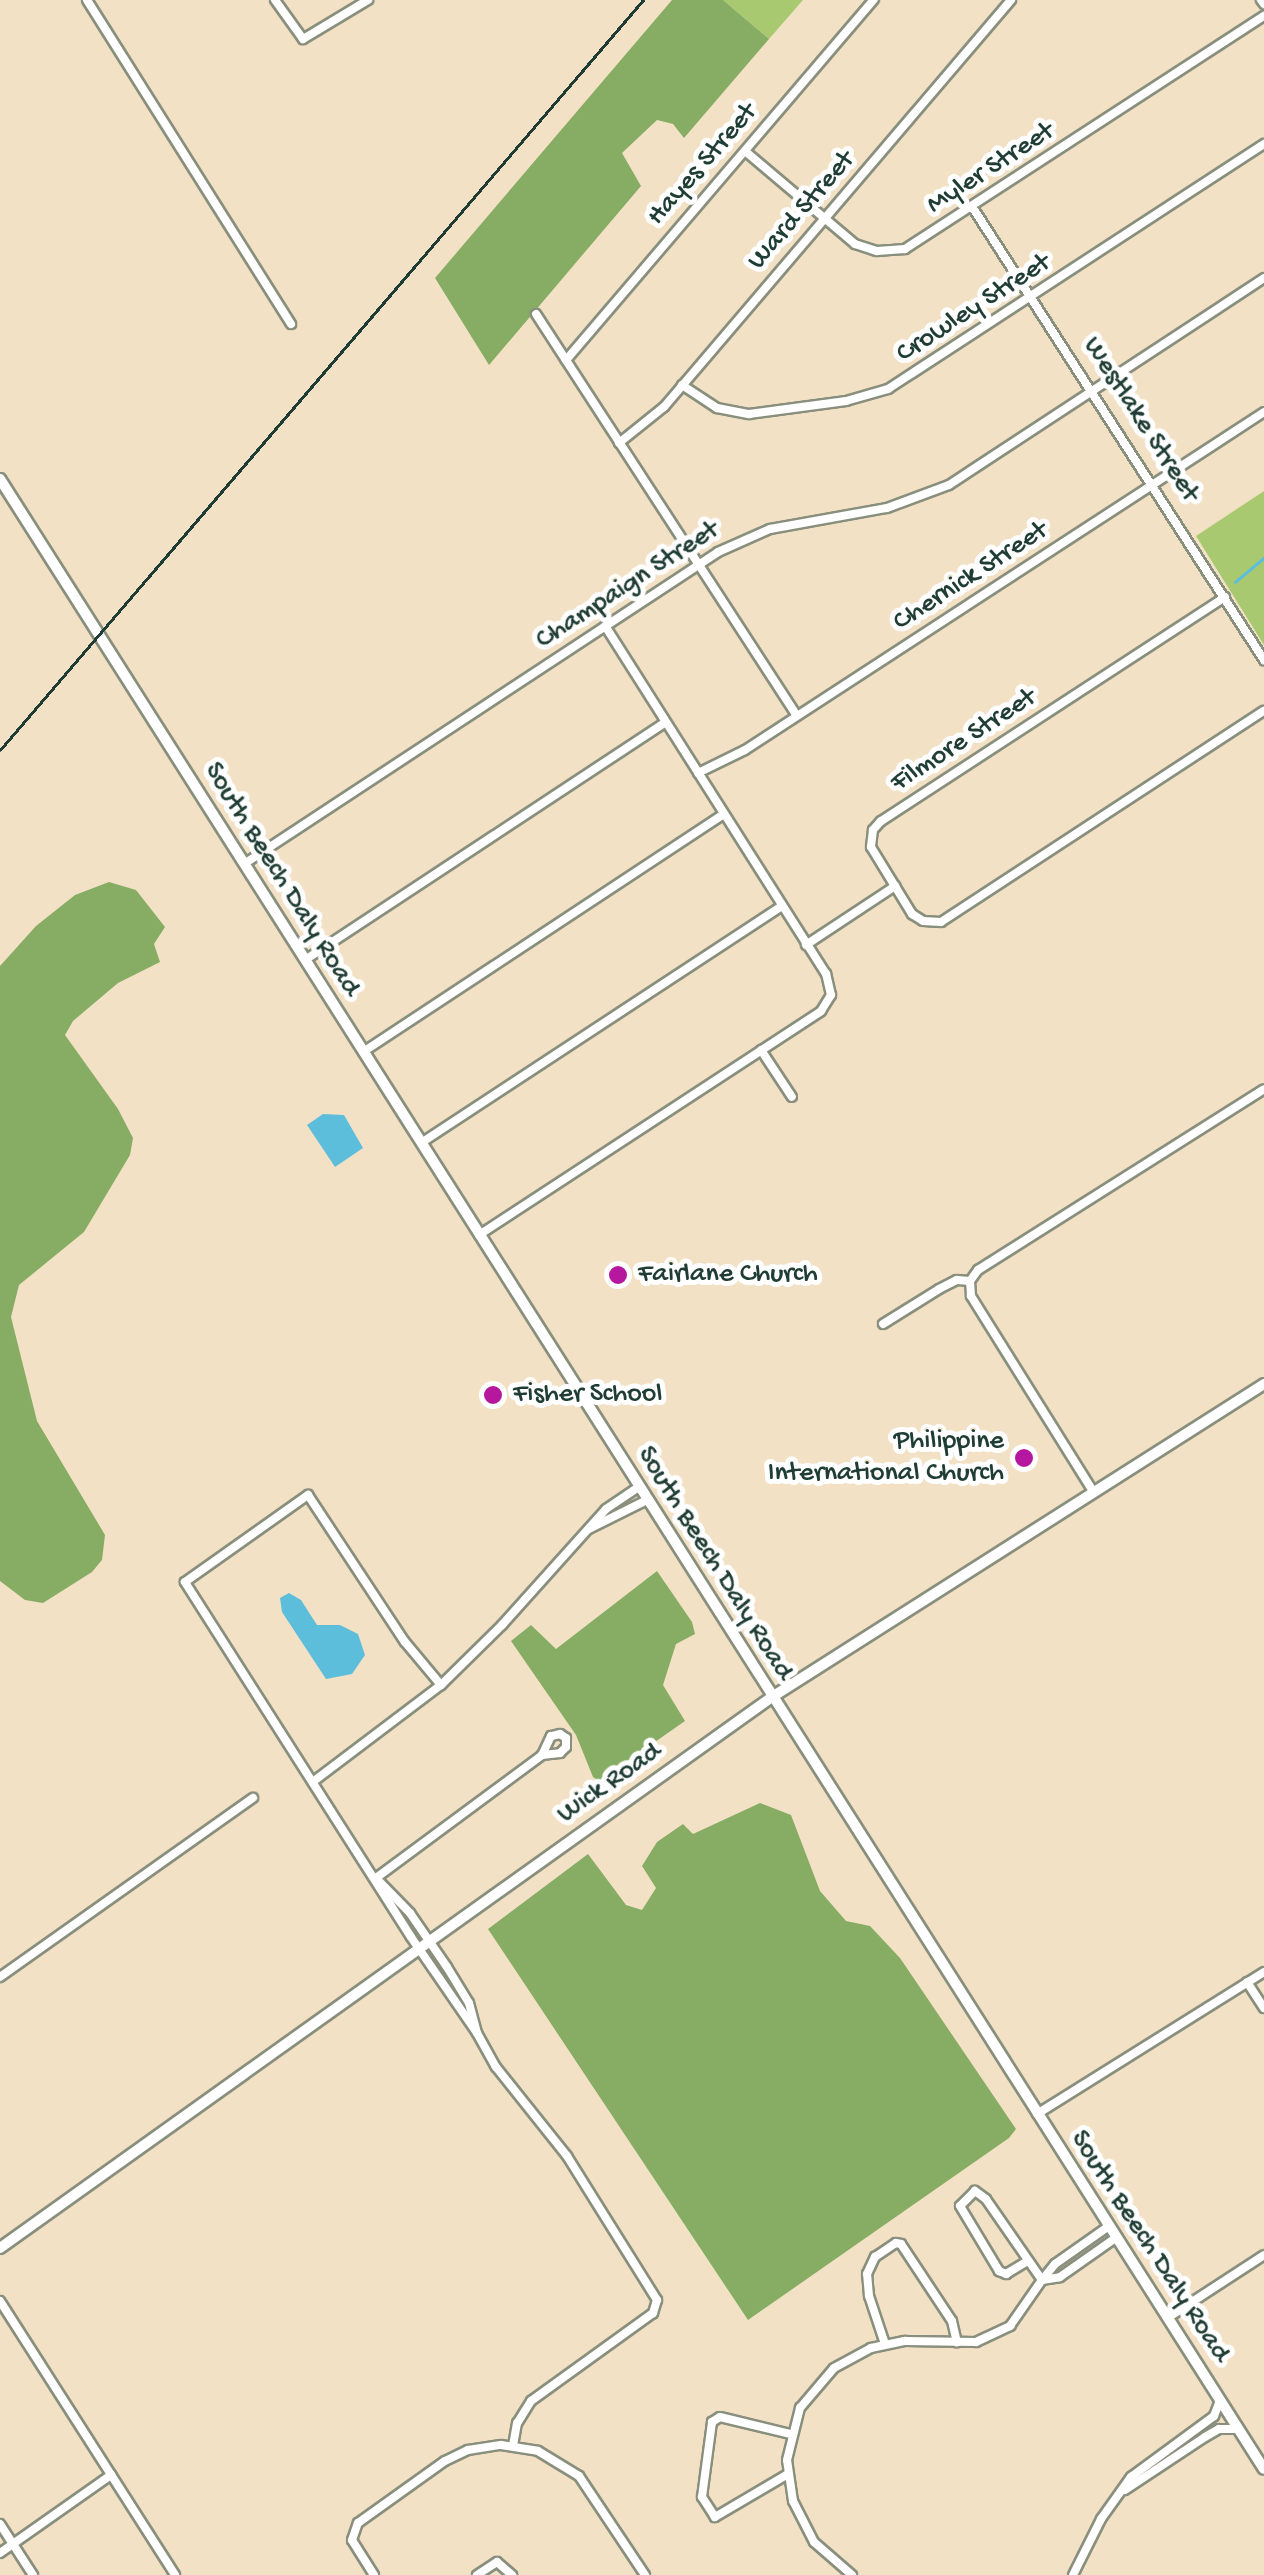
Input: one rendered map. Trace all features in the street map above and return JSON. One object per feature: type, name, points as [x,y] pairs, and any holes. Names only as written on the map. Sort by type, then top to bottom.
[{"type":"street","points":[[88,0],[290,324]]},
{"type":"street","points":[[276,0],[302,39],[368,0]]},
{"type":"street","name":"Hayes Street","points":[[566,360],[874,0]]},
{"type":"street","name":"Ward Street","points":[[619,443],[652,418],[682,385],[1011,0]]},
{"type":"street","name":"Myler Street","points":[[745,151],[855,244],[892,252],[918,244],[1264,16]]},
{"type":"street","name":"Crowley Street","points":[[682,385],[716,408],[749,414],[862,398],[909,378],[1264,144]]},
{"type":"street","name":"Westlake Street","points":[[974,208],[1155,484],[1264,660]]},
{"type":"street","name":"Champaign Street","points":[[244,864],[698,565],[770,529],[887,508],[932,494],[1264,278]]},
{"type":"street","points":[[536,314],[797,716]]},
{"type":"street","name":"Chernick Street","points":[[698,773],[745,750],[1264,412]]},
{"type":"street","name":"South Beech Daly Road","points":[[0,480],[1264,2469]]},
{"type":"street","name":"Filmore Street","points":[[896,886],[871,848],[873,830],[881,820],[1225,598]]},
{"type":"street","points":[[479,1235],[821,1011],[831,994],[830,979],[605,626]]},
{"type":"street","points":[[806,944],[896,886],[917,918],[942,922],[1264,711]]},
{"type":"street","points":[[305,960],[666,722]]},
{"type":"street","points":[[363,1052],[724,814]]},
{"type":"street","points":[[421,1143],[782,906]]},
{"type":"street","points":[[761,1050],[792,1097]]},
{"type":"street","points":[[1093,1490],[971,1296],[970,1281],[978,1270],[1264,1089]]},
{"type":"street","points":[[883,1324],[957,1280],[970,1281]]},
{"type":"street","name":"Wick Road","points":[[0,2248],[772,1698],[1264,1384]]},
{"type":"street","points":[[314,1782],[441,1685],[502,1625],[606,1509],[639,1487]]},
{"type":"street","points":[[441,1685],[405,1642],[308,1495],[186,1582],[418,1948],[516,2094],[567,2156],[654,2294],[653,2314],[532,2400],[517,2424],[513,2445]]},
{"type":"street","points":[[585,1531],[647,1500]]},
{"type":"street","points":[[376,1878],[542,1755]]},
{"type":"street","points":[[0,1977],[253,1798]]},
{"type":"street","points":[[376,1878],[410,1913],[429,1940],[469,2004],[477,2033]]},
{"type":"street","points":[[1037,2114],[1264,1972]]},
{"type":"street","points":[[1247,1982],[1264,2008]]},
{"type":"street","points":[[1028,2260],[1006,2274],[999,2271],[961,2201],[980,2191],[1042,2280]]},
{"type":"street","points":[[852,2575],[822,2552],[806,2530],[788,2474],[791,2434],[800,2408],[824,2377],[858,2353],[886,2344],[958,2342],[1001,2334],[1055,2264],[1109,2226]]},
{"type":"street","points":[[1042,2280],[1060,2277],[1117,2237]]},
{"type":"street","points":[[886,2344],[869,2296],[868,2274],[875,2257],[896,2243],[901,2244],[952,2321],[958,2342]]},
{"type":"street","points":[[1168,2317],[1264,2256]]},
{"type":"street","points":[[0,2302],[175,2575]]},
{"type":"street","points":[[1074,2575],[1101,2519],[1144,2464],[1214,2416],[1220,2400]]},
{"type":"street","points":[[788,2474],[715,2516],[702,2497],[712,2422],[720,2417],[791,2434]]},
{"type":"street","points":[[1121,2493],[1205,2436],[1220,2429],[1238,2429]]},
{"type":"street","points":[[374,2575],[353,2544],[354,2527],[424,2475],[468,2450],[513,2445],[549,2456],[579,2476],[644,2575]]},
{"type":"street","points":[[0,2553],[111,2475]]},
{"type":"street","points":[[0,2524],[33,2575]]},
{"type":"street","points":[[478,2575],[497,2562],[512,2575]]},
{"type":"green space","points":[[672,0],[723,0],[769,39],[684,138],[673,124],[657,120],[622,153],[641,186],[489,365],[435,278]]},
{"type":"green space","points":[[723,0],[803,0],[769,39]]},
{"type":"green space","points":[[1264,491],[1264,645],[1196,536]]},
{"type":"green space","points":[[109,882],[136,890],[165,927],[154,944],[160,962],[118,983],[73,1021],[65,1035],[118,1109],[133,1138],[130,1155],[84,1232],[19,1285],[11,1317],[37,1421],[105,1535],[102,1560],[92,1572],[43,1603],[25,1600],[0,1581],[0,966],[36,926],[75,895]]},
{"type":"green space","points":[[657,1571],[692,1622],[695,1634],[676,1644],[663,1685],[685,1721],[599,1781],[593,1777],[576,1735],[511,1641],[531,1625],[556,1649]]},
{"type":"green space","points":[[760,1803],[791,1815],[820,1891],[846,1921],[870,1926],[900,1958],[1016,2129],[1009,2138],[748,2320],[488,1929],[588,1854],[626,1905],[642,1910],[656,1888],[642,1866],[657,1842],[683,1824],[693,1834]]},
{"type":"water","points":[[323,1114],[344,1115],[363,1148],[335,1167],[307,1125]]},
{"type":"water","points":[[289,1593],[301,1600],[317,1625],[340,1625],[358,1634],[365,1655],[352,1674],[326,1679],[282,1612],[280,1598]]},
{"type":"waterway","points":[[1235,582],[1264,558]]},
{"type":"railway","points":[[0,750],[643,0]]},
{"type":"place","name":"Fairlane Church","points":[[618,1275]]},
{"type":"place","name":"Fisher School","points":[[493,1395]]},
{"type":"place","name":"Philippine International Church","points":[[1024,1458]]}]
